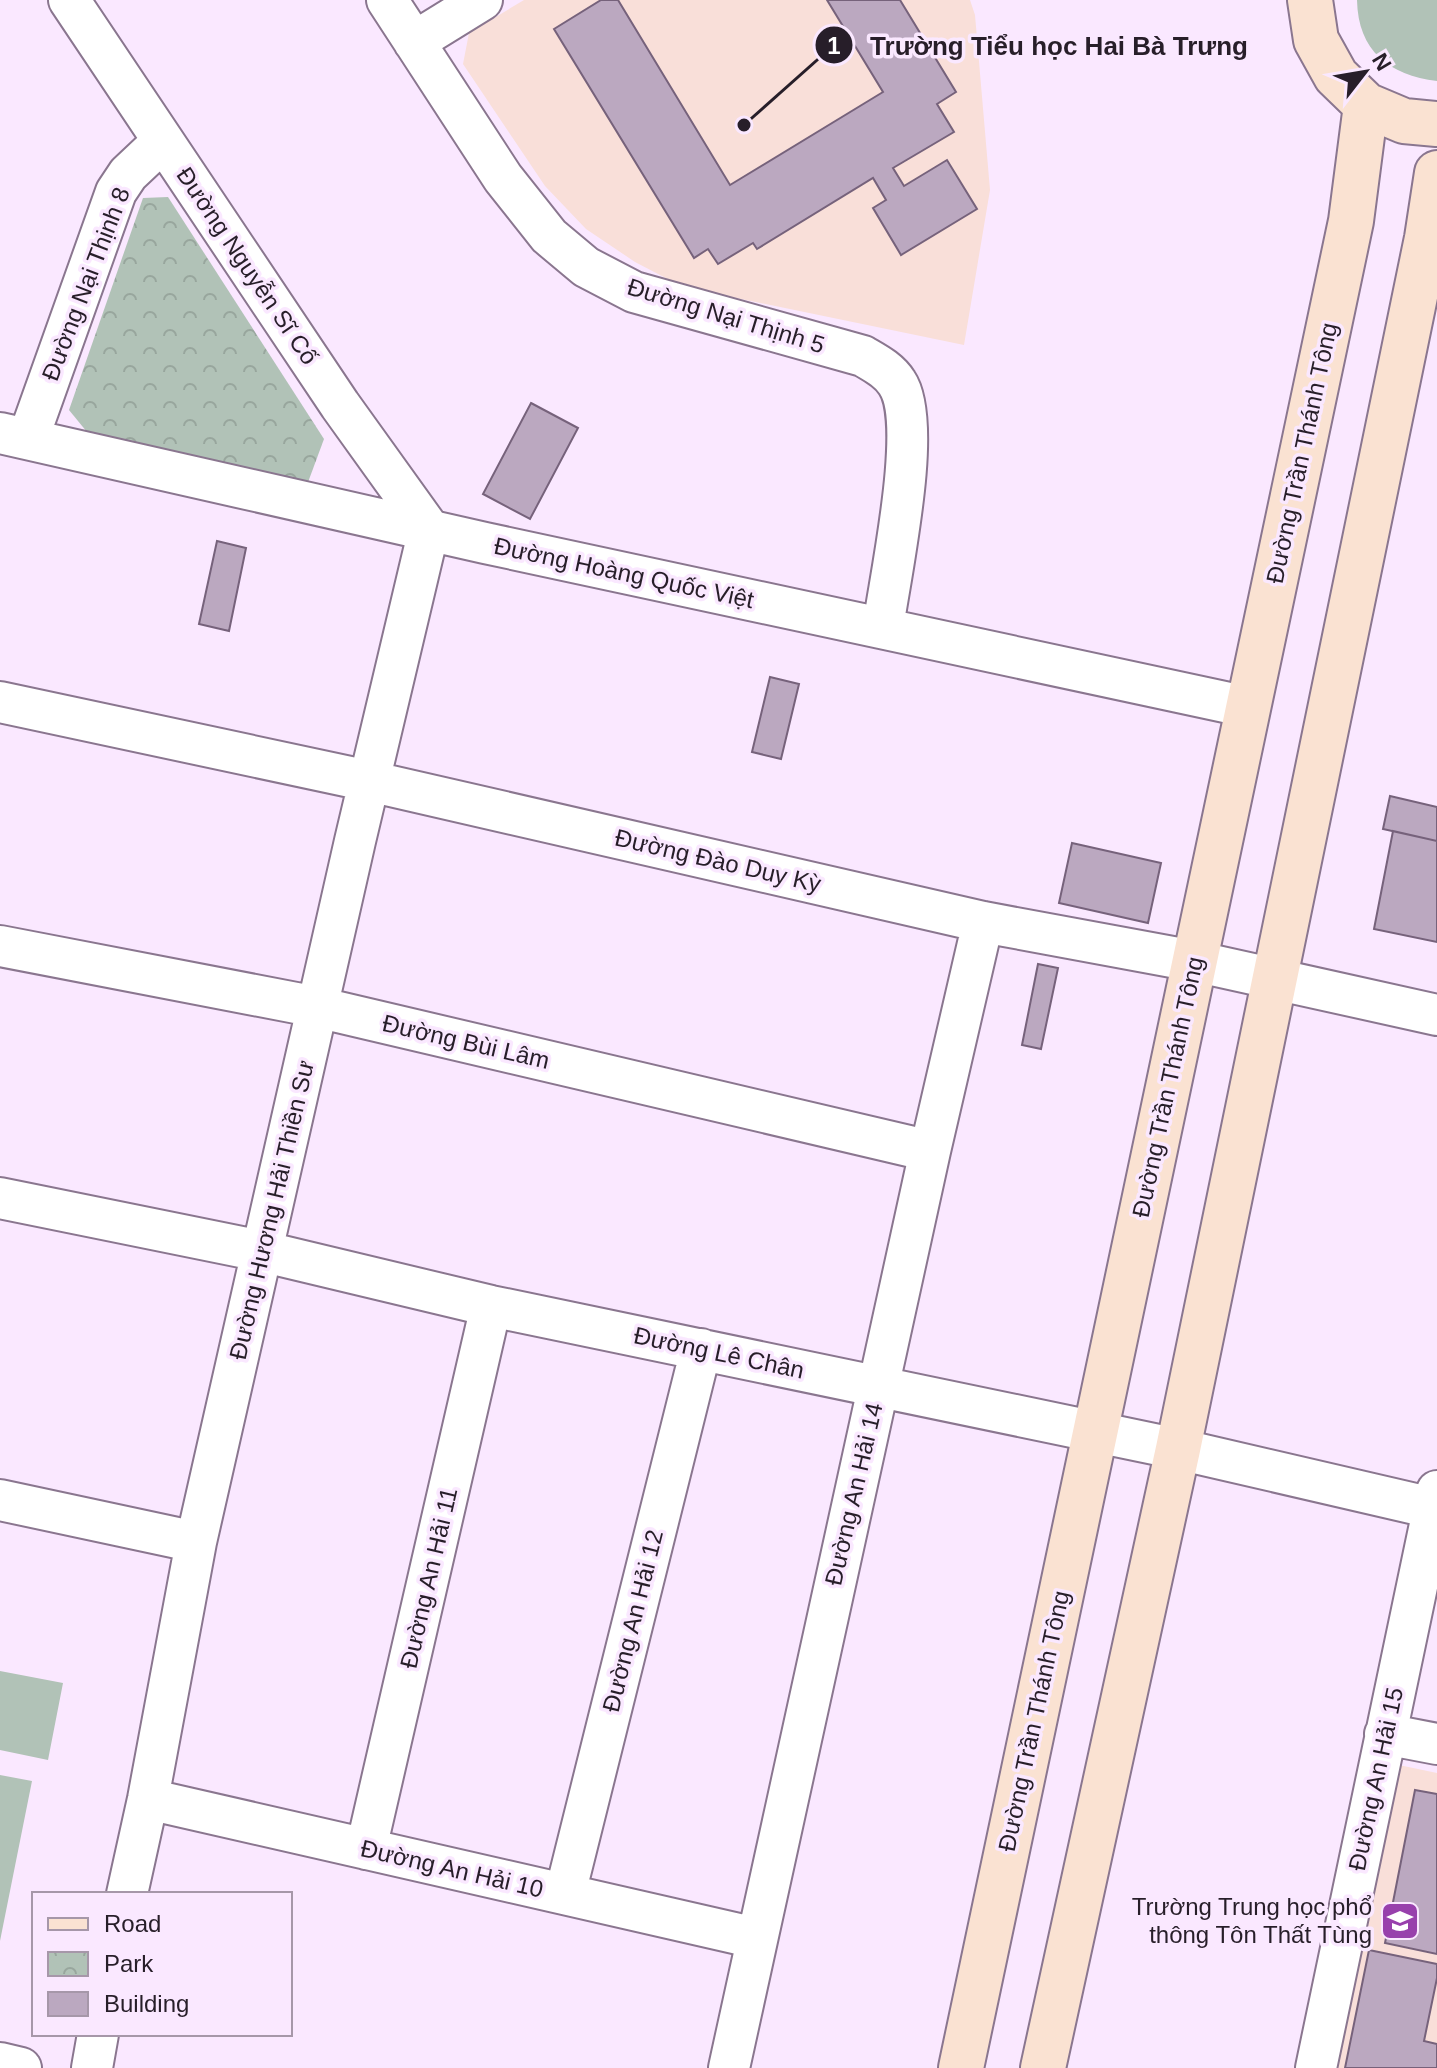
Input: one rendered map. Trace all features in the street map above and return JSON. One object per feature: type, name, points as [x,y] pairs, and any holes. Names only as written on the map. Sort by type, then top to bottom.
[{"type":"main road","points":[[1310,0],[1316,40],[1336,76],[1366,105],[1404,121],[1437,124]]},
{"type":"main road","name":"Đường Trần Thánh Tông","points":[[961,2068],[1351,221],[1366,105]]},
{"type":"main road","points":[[1043,2068],[1178,1449],[1427,238],[1437,173]]},
{"type":"street","name":"Đường Nguyễn Sĩ Cố","points":[[69,0],[340,405],[429,529]]},
{"type":"street","name":"Đường Nại Thịnh 5","points":[[387,0],[503,178],[549,236],[586,267],[634,292],[863,356],[897,382],[909,425],[906,473],[883,628]]},
{"type":"street","points":[[414,42],[482,0]]},
{"type":"street","name":"Đường Nại Thịnh 8","points":[[14,436],[116,192],[128,174],[163,141]]},
{"type":"street","name":"Đường Hoàng Quốc Việt","points":[[14,436],[1248,707]]},
{"type":"street","name":"Đường Hương Hải Thiền Sư","points":[[127,1892],[196,1542],[429,529]]},
{"type":"street","name":"Đường Đào Duy Kỳ","points":[[0,702],[369,781],[983,922],[1194,961],[1437,1015]]},
{"type":"street","name":"Đường An Hải 14","points":[[729,2068],[983,922]]},
{"type":"street","name":"Đường Bùi Lâm","points":[[0,946],[317,1007],[930,1151]]},
{"type":"street","name":"Đường Lê Chân","points":[[0,1198],[261,1251],[491,1306],[1436,1503]]},
{"type":"street","name":"Đường An Hải 11","points":[[366,1849],[491,1306]]},
{"type":"street","name":"Đường An Hải 12","points":[[565,1894],[701,1349]]},
{"type":"street","points":[[0,1500],[196,1542]]},
{"type":"street","name":"Đường An Hải 15","points":[[1316,2068],[1436,1503]]},
{"type":"street","points":[[1385,1734],[1437,1744]]},
{"type":"street","name":"Đường An Hải 10","points":[[148,1799],[756,1938]]},
{"type":"street","points":[[92,2068],[98,2036]]},
{"type":"street","points":[[0,2063],[21,2068]]},
{"type":"shaded area","points":[[524,0],[970,0],[975,15],[990,190],[964,345],[683,287],[635,262],[586,229],[545,186],[463,64],[469,33]]},
{"type":"shaded area","name":"Trường Trung học phổ thông Tôn Thất Tùng","points":[[1394,1764],[1437,1773],[1437,2068],[1333,2068]]},
{"type":"green space","points":[[1357,0],[1437,0],[1437,81],[1404,73],[1379,57],[1363,33]]},
{"type":"green space","points":[[168,197],[324,439],[307,485],[87,432],[69,410],[143,198]]},
{"type":"green space","points":[[0,1671],[63,1683],[48,1760],[0,1750]]},
{"type":"green space","points":[[0,1775],[32,1781],[0,1941]]},
{"type":"building","points":[[601,0],[618,0],[730,185],[883,92],[827,0],[900,0],[956,92],[937,104],[954,132],[893,168],[904,186],[947,160],[977,209],[901,255],[873,208],[886,200],[873,178],[757,249],[753,243],[718,264],[708,249],[694,258],[554,29]]},
{"type":"building","points":[[531,403],[578,428],[530,519],[483,494]]},
{"type":"building","points":[[217,541],[246,548],[229,631],[199,624]]},
{"type":"building","points":[[770,677],[799,684],[781,759],[752,752]]},
{"type":"building","points":[[1390,796],[1437,807],[1437,841],[1383,829]]},
{"type":"building","points":[[1393,831],[1437,841],[1437,942],[1374,929]]},
{"type":"building","points":[[1072,843],[1161,863],[1148,923],[1059,903]]},
{"type":"building","points":[[1038,964],[1058,968],[1041,1049],[1022,1045]]},
{"type":"building","points":[[1415,1790],[1437,1794],[1437,1954],[1385,1943]]},
{"type":"building","points":[[1369,1950],[1437,1964],[1424,2041],[1437,2044],[1437,2068],[1345,2068]]},
{"type":"place","name":"Trường Tiểu học Hai Bà Trưng","points":[[744,125]]},
{"type":"place","name":"Trường Trung học phổ thông Tôn Thất Tùng","points":[[1400,1921]]}]
